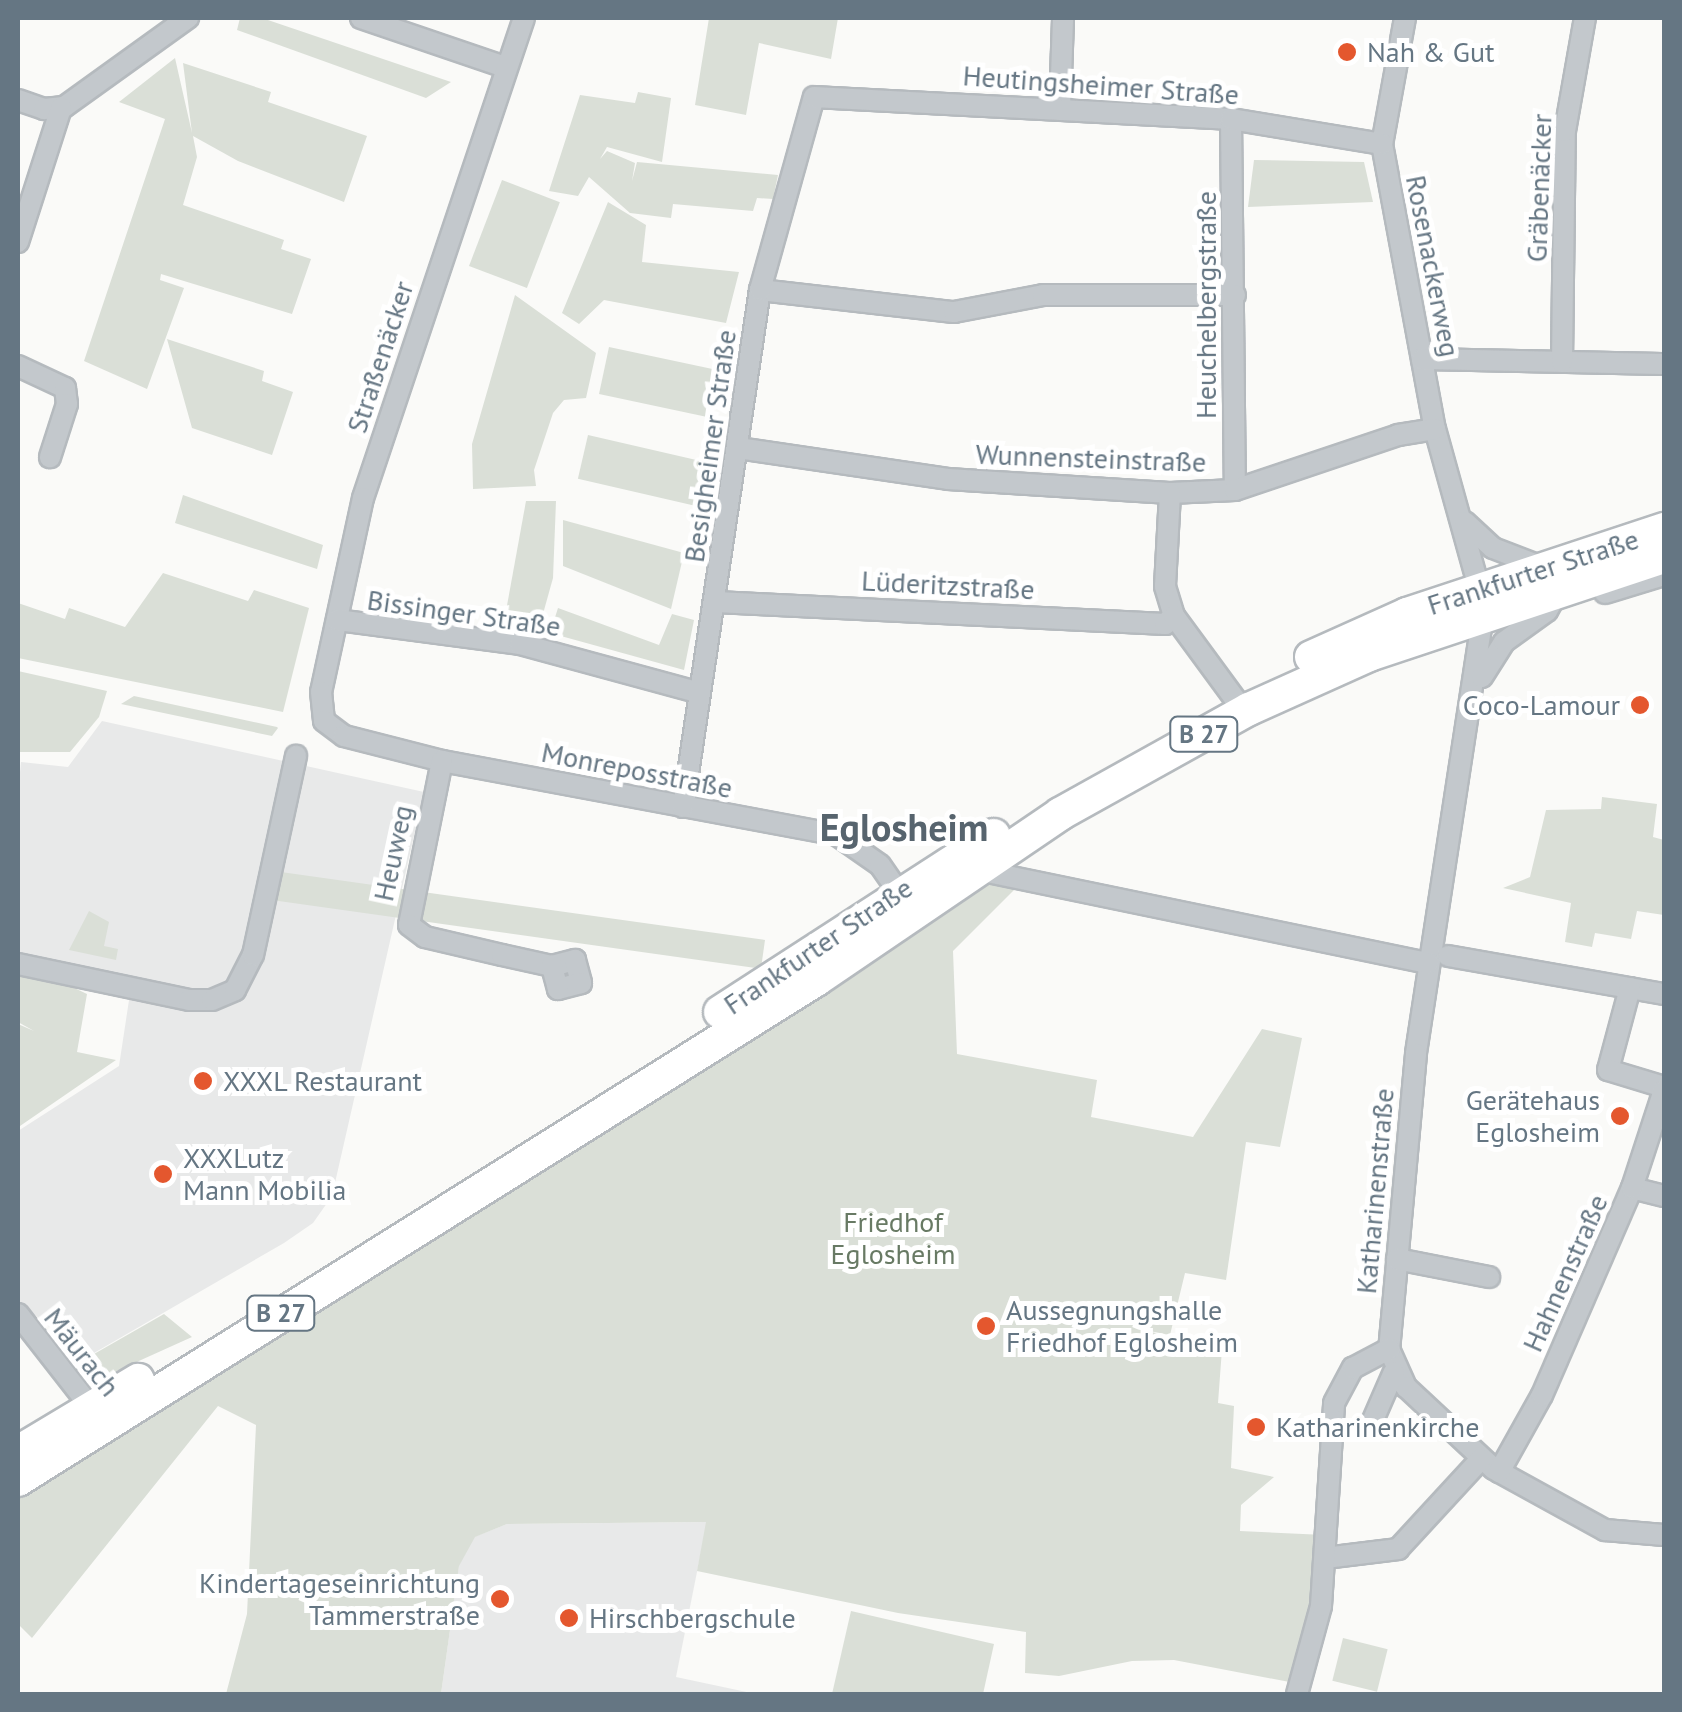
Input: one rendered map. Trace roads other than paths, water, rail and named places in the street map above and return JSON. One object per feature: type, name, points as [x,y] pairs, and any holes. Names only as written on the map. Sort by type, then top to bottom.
[{"type":"main road","name":"Frankfurter Straße","points":[[1550,580],[1664,529]]},
{"type":"main road","name":"Frankfurter Straße","points":[[18,1452],[96,1414],[381,1230],[1236,699],[1359,634],[1550,580],[1664,558]]},
{"type":"main road","name":"Frankfurter Straße","points":[[906,903],[978,870],[1060,814],[1248,710],[1481,601]]},
{"type":"main road","name":"Frankfurter Straße","points":[[18,1480],[96,1414]]},
{"type":"street","points":[[18,242],[60,108],[188,18]]},
{"type":"street","points":[[361,18],[505,67]]},
{"type":"street","name":"Straßenäcker","points":[[324,720],[321,692],[363,498],[524,18]]},
{"type":"street","points":[[1060,105],[1063,18]]},
{"type":"street","name":"Rosenackerweg","points":[[1406,18],[1382,144],[1435,429],[1466,522],[1481,601]]},
{"type":"street","name":"Gräbenäcker","points":[[1562,362],[1565,130],[1586,18]]},
{"type":"street","name":"Heutingsheimer Straße","points":[[814,97],[1060,105],[1231,119],[1382,144]]},
{"type":"street","name":"Besigheimer Straße","points":[[683,808],[760,290],[814,97]]},
{"type":"street","points":[[18,100],[60,108]]},
{"type":"street","name":"Heuchelbergstraße","points":[[1231,119],[1236,295],[1234,490]]},
{"type":"street","points":[[760,290],[954,312],[1043,294],[1236,295]]},
{"type":"street","points":[[1422,359],[1664,364]]},
{"type":"street","points":[[18,366],[65,388],[67,404],[50,458]]},
{"type":"street","name":"Wunnensteinstraße","points":[[738,448],[948,479],[1170,493],[1234,490],[1398,435],[1435,429]]},
{"type":"street","points":[[1170,493],[1164,586],[1174,616],[1236,699]]},
{"type":"street","points":[[1466,522],[1493,548],[1550,580]]},
{"type":"street","name":"Frankfurter Straße","points":[[1550,580],[1586,600],[1664,575]]},
{"type":"street","name":"Katharinenstraße","points":[[1474,692],[1504,642],[1547,611],[1550,580]]},
{"type":"street","name":"Katharinenstraße","points":[[1394,1372],[1389,1349],[1398,1259],[1474,692],[1481,601]]},
{"type":"street","name":"Lüderitzstraße","points":[[716,602],[1166,624],[1174,616]]},
{"type":"street","name":"Bissinger Straße","points":[[337,620],[520,644],[698,692]]},
{"type":"street","name":"Monreposstraße","points":[[324,720],[344,736],[442,761],[837,835],[880,865],[906,903]]},
{"type":"street","points":[[18,964],[203,1002],[235,990],[249,971],[296,756]]},
{"type":"street","name":"Heuweg","points":[[442,761],[408,923],[443,943],[552,966]]},
{"type":"street","points":[[978,870],[1014,872],[1439,959],[1664,994]]},
{"type":"street","name":"Hahnenstraße","points":[[1500,1472],[1542,1395],[1632,1188],[1664,1088],[1608,1070],[1630,988]]},
{"type":"street","points":[[1632,1188],[1664,1196]]},
{"type":"street","points":[[1398,1259],[1488,1277]]},
{"type":"street","name":"Mäurach","points":[[18,1314],[96,1414]]},
{"type":"street","points":[[1298,1694],[1320,1606],[1334,1403],[1353,1368],[1389,1349]]},
{"type":"street","points":[[1373,1420],[1394,1372],[1480,1459],[1500,1472],[1606,1530],[1664,1535]]},
{"type":"street","points":[[1325,1558],[1398,1549],[1480,1459]]},
{"type":"place","name":"Nah & Gut","points":[[1347,52]]},
{"type":"place","name":"Coco-Lamour","points":[[1640,705]]},
{"type":"place","name":"XXXL Restaurant","points":[[203,1081]]},
{"type":"place","name":"Gerätehaus Eglosheim","points":[[1620,1116]]},
{"type":"place","name":"XXXLutz Mann Mobilia","points":[[163,1174]]},
{"type":"place","name":"Aussegnungshalle Friedhof Eglosheim","points":[[986,1326]]},
{"type":"place","name":"Katharinenkirche","points":[[1256,1427]]},
{"type":"place","name":"Kindertageseinrichtung Tammerstraße","points":[[500,1599]]},
{"type":"place","name":"Hirschbergschule","points":[[569,1618]]},
{"type":"district","name":"Eglosheim","points":[[904,827]]},
{"type":"park label","name":"Friedhof Eglosheim","points":[[893,1238]]}]
